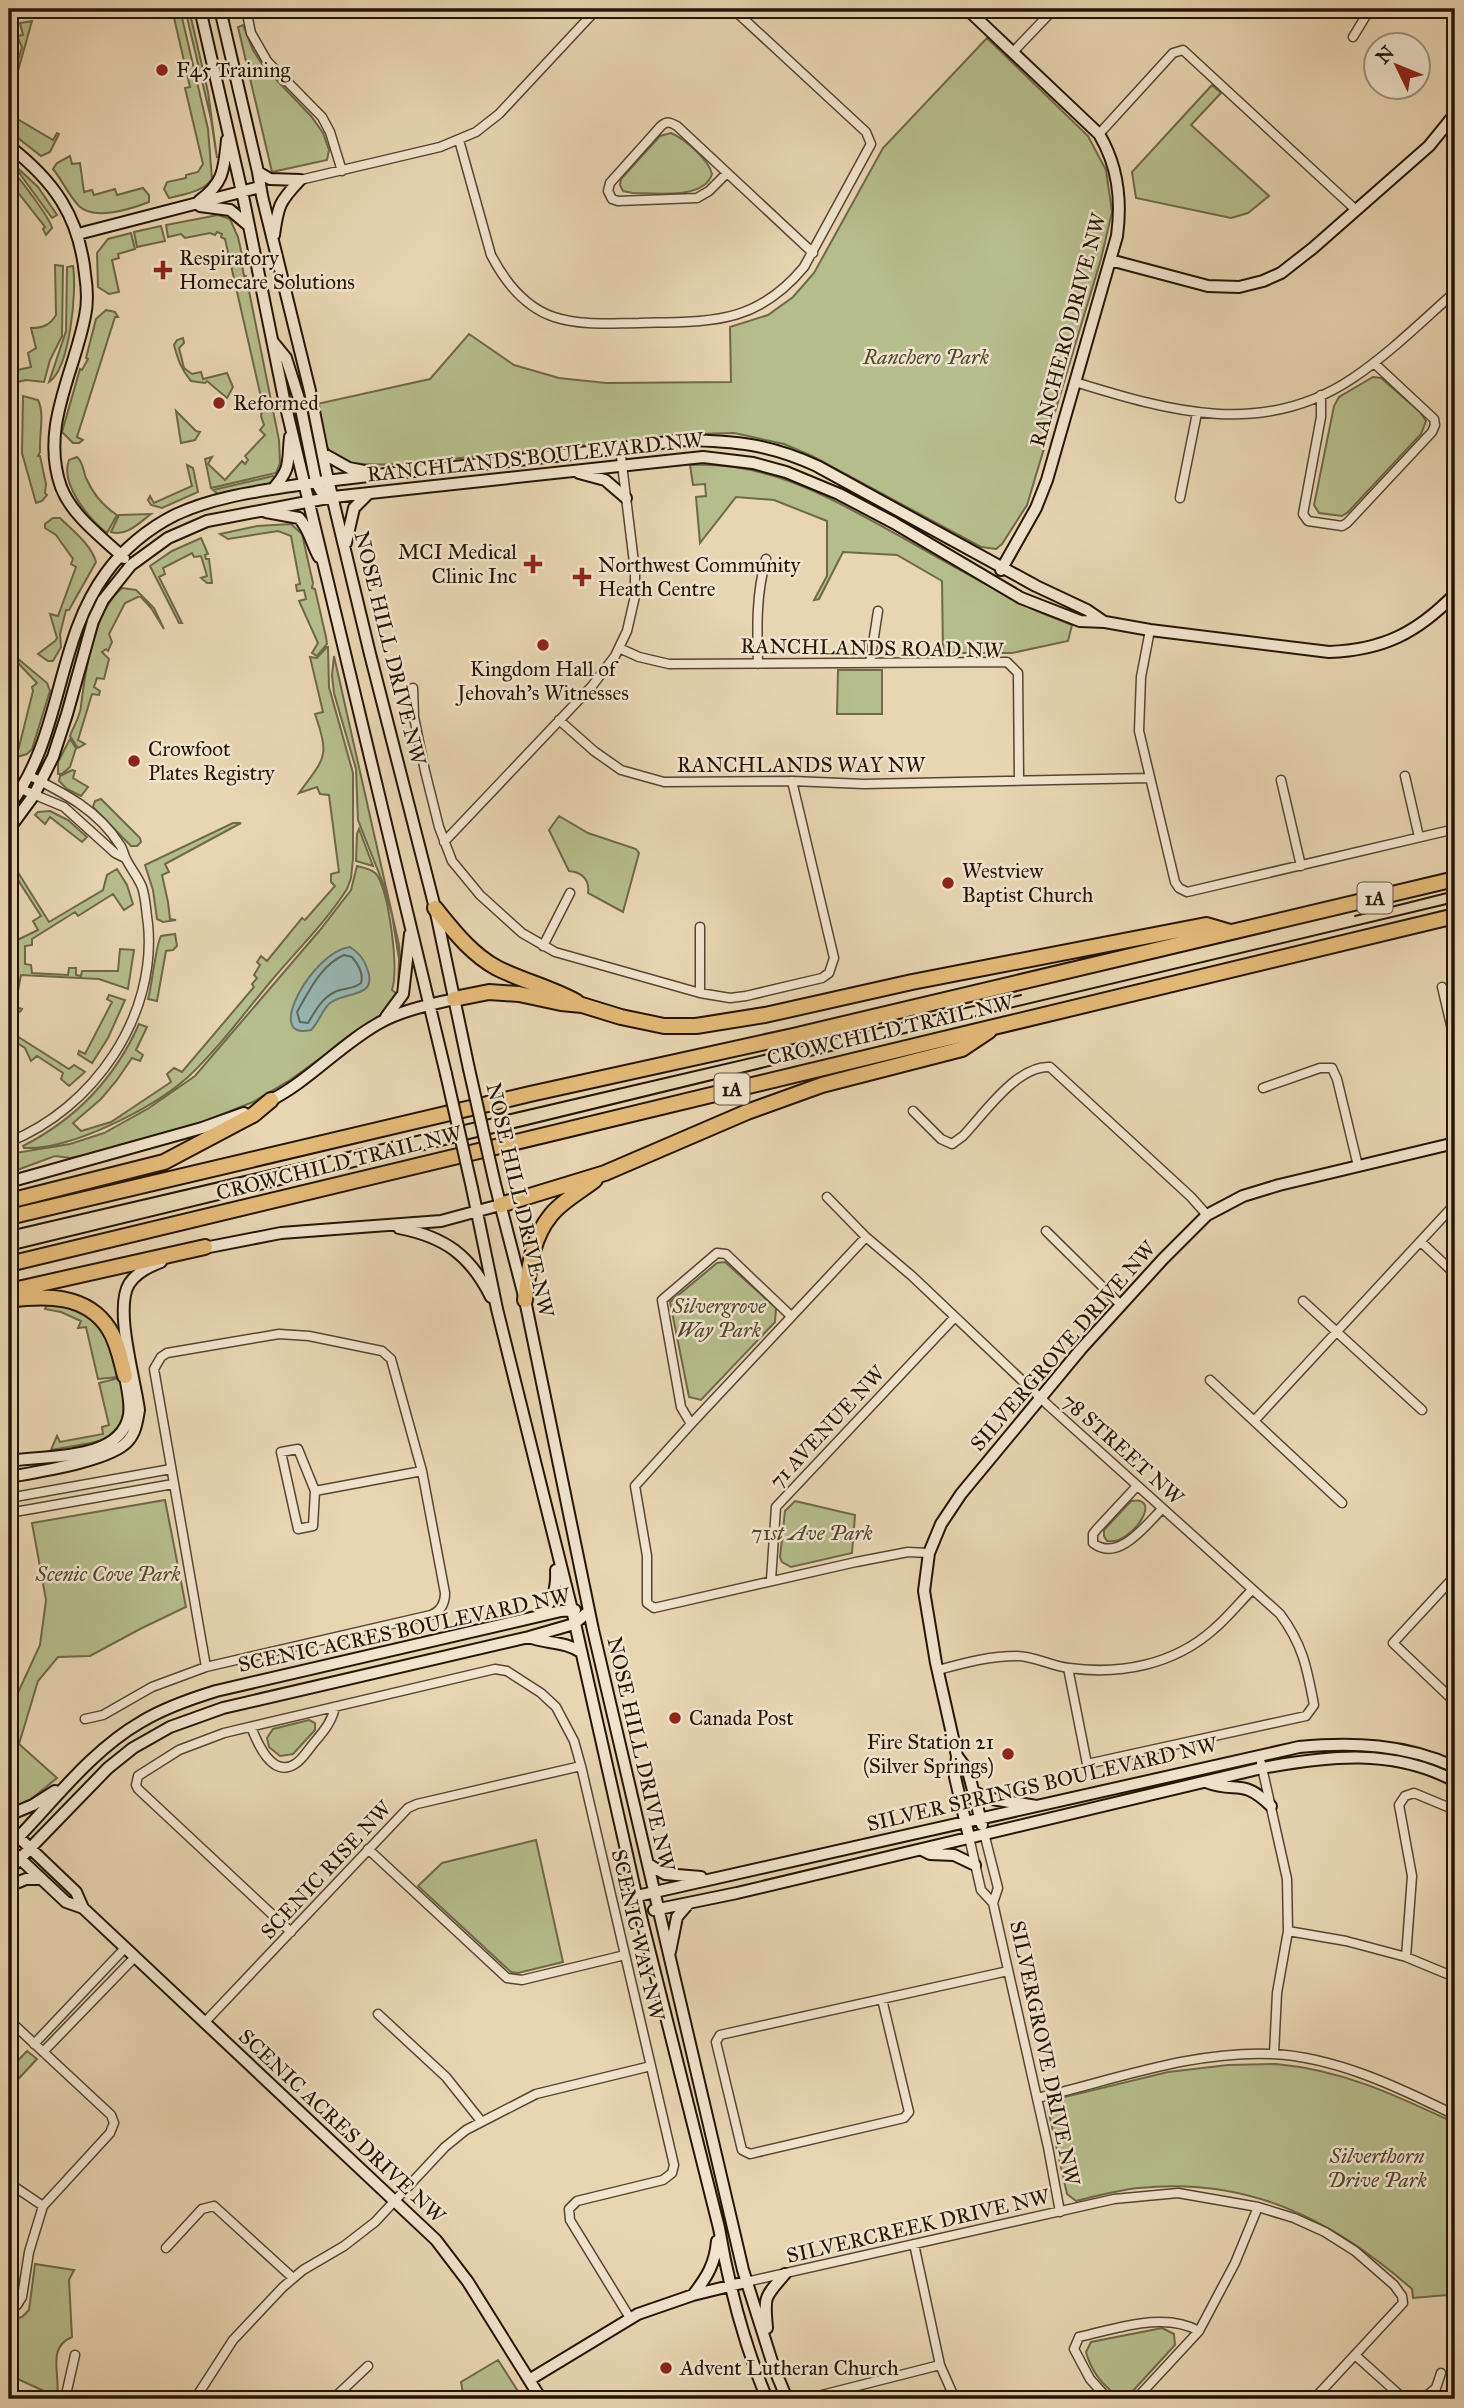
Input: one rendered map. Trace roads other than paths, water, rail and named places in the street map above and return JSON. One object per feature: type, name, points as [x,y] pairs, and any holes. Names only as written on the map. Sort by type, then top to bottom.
[{"type":"highway","name":"CROWCHILD TRAIL NW","points":[[9,1217],[530,1094],[793,1036],[1455,879]]},
{"type":"highway","points":[[435,908],[466,945],[496,967],[560,992],[582,1005]]},
{"type":"highway","name":"CROWCHILD TRAIL NW","points":[[9,1264],[1455,916]]},
{"type":"highway","points":[[454,999],[489,992],[519,994],[582,1005],[664,1026],[696,1026],[765,1016],[912,982],[1206,925],[1232,932]]},
{"type":"highway","points":[[500,1205],[605,1173],[747,1112],[822,1085],[962,1049],[996,1026]]},
{"type":"highway","points":[[9,1201],[164,1161],[242,1122],[271,1100]]},
{"type":"highway","points":[[525,1300],[530,1258],[538,1234],[552,1213],[605,1173]]},
{"type":"highway","points":[[9,1291],[205,1247]]},
{"type":"highway","points":[[9,1300],[61,1297],[90,1310],[110,1329],[125,1377]]},
{"type":"street","name":"NOSE HILL DRIVE NW","points":[[200,9],[242,192],[291,430],[311,483],[310,500],[411,922],[497,1309],[572,1610],[641,1913],[719,2228],[730,2286],[755,2370],[767,2399]]},
{"type":"street","name":"NOSE HILL DRIVE NW","points":[[220,9],[345,550],[435,908],[468,1069],[525,1300],[589,1611],[657,1910],[746,2282],[787,2399]]},
{"type":"street","points":[[246,9],[251,33],[267,61],[322,117],[330,132],[342,171]]},
{"type":"street","points":[[258,172],[273,180],[300,180],[459,140],[489,124],[597,9]]},
{"type":"street","points":[[459,140],[485,241],[499,271],[523,299],[554,317],[593,324],[723,319],[766,303],[793,281],[813,253],[870,150],[869,137],[733,9]]},
{"type":"street","name":"RANCHERO DRIVE NW","points":[[967,9],[1099,134],[1111,160],[1120,200],[1117,236],[1043,491],[995,582]]},
{"type":"street","points":[[1013,52],[1054,9]]},
{"type":"street","points":[[1353,37],[1370,9]]},
{"type":"street","points":[[1099,134],[1173,53],[1183,50],[1356,210]]},
{"type":"street","points":[[1110,260],[1208,286],[1249,285],[1281,273],[1429,146],[1455,114]]},
{"type":"street","points":[[727,173],[705,194],[687,199],[618,201],[612,199],[608,191],[610,183],[665,123],[672,122],[677,126],[813,253]]},
{"type":"street","points":[[194,205],[208,194],[221,177],[228,132]]},
{"type":"street","points":[[9,146],[54,188],[78,234],[86,282],[85,316],[58,409],[53,436],[57,470],[67,499],[87,523],[131,565]]},
{"type":"street","points":[[273,241],[282,199],[300,180]]},
{"type":"street","points":[[78,234],[260,187]]},
{"type":"street","points":[[194,205],[230,210],[248,226]]},
{"type":"street","points":[[1075,382],[1138,401],[1197,413],[1222,415],[1260,412],[1303,402],[1351,379],[1374,363],[1455,292]]},
{"type":"street","points":[[272,341],[286,358],[299,399],[311,483],[333,497]]},
{"type":"street","points":[[1321,395],[1321,417],[1303,514],[1310,522],[1341,526],[1347,523],[1436,425],[1434,419],[1374,363]]},
{"type":"street","points":[[1180,498],[1197,413]]},
{"type":"street","points":[[273,489],[289,464],[291,430]]},
{"type":"street","name":"RANCHLANDS BOULEVARD NW","points":[[9,806],[29,775],[43,745],[80,616],[92,593],[121,555],[175,515],[209,503],[273,489],[329,480],[684,440],[731,441],[758,445],[792,455],[861,489],[1105,622]]},
{"type":"street","points":[[444,842],[603,673],[619,648],[632,618],[635,596],[635,571],[620,448]]},
{"type":"street","points":[[324,454],[349,468],[380,474]]},
{"type":"street","name":"RANCHLANDS BOULEVARD NW","points":[[9,829],[34,795],[53,757],[68,714],[93,621],[103,600],[131,565],[168,538],[207,521],[310,500],[703,457],[753,463],[786,472],[839,494],[1021,597],[1080,621],[1329,652],[1357,651],[1390,642],[1416,628],[1455,594]]},
{"type":"street","points":[[570,471],[605,480],[626,498]]},
{"type":"street","points":[[345,550],[354,508],[370,492]]},
{"type":"street","points":[[252,511],[299,518],[310,531],[313,546],[327,570]]},
{"type":"street","points":[[758,664],[757,606],[766,559]]},
{"type":"street","points":[[870,663],[878,611]]},
{"type":"street","points":[[1150,630],[1141,677],[1139,731],[1175,882],[1181,890],[1187,892],[1455,829]]},
{"type":"street","name":"RANCHLANDS ROAD NW","points":[[619,648],[639,657],[669,664],[1011,664],[1018,673],[1019,779]]},
{"type":"street","points":[[413,688],[414,717],[444,842],[452,861],[480,895],[522,933],[543,946],[602,967],[700,993],[730,998],[746,996],[822,978],[832,966],[834,958],[792,781]]},
{"type":"street","name":"RANCHLANDS WAY NW","points":[[559,720],[606,761],[631,774],[664,782],[792,781],[864,784],[1150,778]]},
{"type":"street","points":[[9,1142],[44,1124],[69,1104],[96,1078],[123,1043],[141,991],[149,940],[142,888],[125,858],[122,847],[92,812],[71,796],[29,775]]},
{"type":"street","points":[[1405,776],[1419,837]]},
{"type":"street","points":[[1281,780],[1301,866]]},
{"type":"street","points":[[21,789],[64,807],[115,853],[125,858]]},
{"type":"street","points":[[543,946],[570,893]]},
{"type":"street","points":[[9,1182],[202,1128],[271,1100],[382,1021],[396,1006],[403,994],[411,922]]},
{"type":"street","points":[[700,927],[700,993]]},
{"type":"street","points":[[1442,987],[1455,1042]]},
{"type":"street","points":[[382,1021],[454,999]]},
{"type":"street","points":[[913,1111],[941,1139],[952,1144],[963,1136],[1020,1075],[1034,1069],[1050,1067],[1191,1197],[1206,1215]]},
{"type":"street","points":[[1263,1088],[1320,1068],[1332,1069],[1337,1079],[1358,1166]]},
{"type":"street","name":"SILVERGROVE DRIVE NW","points":[[1060,2212],[993,1903],[981,1890],[956,1777],[957,1756],[925,1609],[925,1574],[929,1553],[941,1524],[961,1494],[1040,1397],[1121,1304],[1206,1215],[1243,1196],[1455,1143]]},
{"type":"street","name":"78 STREET NW","points":[[827,1197],[866,1237],[1251,1591],[1280,1614],[1304,1654],[1314,1705],[1306,1716],[1087,1764],[1068,1668]]},
{"type":"street","points":[[1254,1421],[1455,1204]]},
{"type":"street","points":[[9,1477],[100,1457],[117,1450],[128,1441],[137,1424],[139,1410],[124,1322],[124,1298],[130,1282],[149,1266],[205,1247],[281,1233],[441,1221],[500,1205]]},
{"type":"street","points":[[386,1225],[430,1237],[456,1249],[475,1270],[497,1309]]},
{"type":"street","points":[[1045,1231],[1121,1304]]},
{"type":"street","points":[[866,1237],[635,1486],[647,1556],[648,1602],[654,1608],[771,1580],[908,1552],[929,1553]]},
{"type":"street","points":[[1420,1242],[1455,1274]]},
{"type":"street","points":[[691,1423],[681,1407],[662,1300],[717,1253],[726,1255],[791,1316]]},
{"type":"street","points":[[1303,1301],[1422,1410]]},
{"type":"street","name":"71 AVENUE NW","points":[[771,1580],[776,1507],[955,1317]]},
{"type":"street","points":[[85,1719],[103,1715],[152,1687],[206,1667],[431,1615],[438,1611],[444,1601],[444,1592],[422,1471],[391,1359],[382,1351],[293,1334],[167,1353],[155,1365],[154,1375],[206,1667]]},
{"type":"street","points":[[9,1461],[90,1451],[112,1441],[123,1430],[129,1414],[125,1377]]},
{"type":"street","points":[[1210,1380],[1342,1503]]},
{"type":"street","points":[[298,1449],[315,1491],[313,1526],[298,1529],[281,1452],[298,1449]]},
{"type":"street","points":[[9,1498],[170,1469]]},
{"type":"street","points":[[315,1491],[422,1471]]},
{"type":"street","points":[[9,1513],[173,1484]]},
{"type":"street","points":[[1137,1486],[1093,1534],[1093,1542],[1106,1549],[1124,1544],[1162,1509]]},
{"type":"street","points":[[536,1617],[548,1607],[554,1594],[554,1545]]},
{"type":"street","points":[[1455,1576],[1393,1643],[1455,1702]]},
{"type":"street","points":[[938,1671],[988,1657],[1020,1656],[1068,1668],[1123,1670],[1151,1664],[1195,1644],[1214,1629],[1251,1591]]},
{"type":"street","name":"SCENIC ACRES BOULEVARD NW","points":[[9,1848],[77,1775],[130,1728],[187,1700],[536,1617],[572,1610],[589,1611]]},
{"type":"street","name":"SCENIC ACRES BOULEVARD NW","points":[[9,1870],[108,1769],[133,1748],[170,1727],[223,1708],[529,1637],[574,1624],[589,1611]]},
{"type":"street","points":[[529,1637],[541,1642],[567,1644],[581,1652]]},
{"type":"street","name":"SCENIC WAY NW","points":[[290,1932],[136,1785],[142,1772],[178,1750],[207,1738],[500,1669],[541,1693],[556,1707],[574,1741],[581,1766],[674,2165],[672,2173],[663,2180],[577,2201],[569,2209],[568,2214],[630,2318]]},
{"type":"street","points":[[251,1727],[270,1761],[287,1767],[298,1761],[324,1731],[335,1707]]},
{"type":"street","name":"SILVER SPRINGS BOULEVARD NW","points":[[637,1896],[800,1857],[1310,1746],[1366,1744],[1416,1753],[1455,1767]]},
{"type":"street","name":"SILVERGROVE DRIVE NW","points":[[957,1756],[968,1771],[998,1888],[993,1903]]},
{"type":"street","points":[[1259,1756],[1287,1879],[1288,1931],[1277,1993],[1275,2054]]},
{"type":"street","name":"SILVER SPRINGS BOULEVARD NW","points":[[641,1913],[1313,1758],[1382,1758],[1418,1766],[1455,1781]]},
{"type":"street","name":"SCENIC RISE NW","points":[[204,2023],[401,1814],[417,1804],[581,1766]]},
{"type":"street","points":[[9,1815],[33,1805],[77,1775]]},
{"type":"street","points":[[1206,1782],[1218,1787],[1247,1788],[1271,1806]]},
{"type":"street","points":[[974,1792],[993,1801],[1018,1801],[1039,1807]]},
{"type":"street","points":[[1406,1957],[1412,1876],[1399,1805],[1405,1796],[1414,1793],[1455,1810]]},
{"type":"street","name":"SCENIC ACRES DRIVE NW","points":[[9,1828],[76,1892],[83,1908],[396,2199],[436,2240],[457,2266],[541,2399]]},
{"type":"street","name":"SCENIC ACRES DRIVE NW","points":[[9,1848],[66,1902],[83,1908]]},
{"type":"street","points":[[368,1849],[507,1978],[522,1980],[625,1955]]},
{"type":"street","points":[[919,1849],[954,1855],[975,1865]]},
{"type":"street","points":[[800,1857],[803,1877]]},
{"type":"street","points":[[648,1864],[665,1874],[711,1878]]},
{"type":"street","points":[[9,1886],[26,1879],[41,1878]]},
{"type":"street","points":[[669,1958],[677,1917],[689,1903]]},
{"type":"street","points":[[1288,1931],[1346,1941],[1406,1957],[1452,1976]]},
{"type":"street","points":[[34,2044],[125,1948]]},
{"type":"street","points":[[43,2052],[135,1957]]},
{"type":"street","points":[[882,1999],[909,2112],[904,2119],[750,2154],[742,2150],[716,2042],[720,2035],[882,1999],[1008,1971]]},
{"type":"street","points":[[378,2014],[446,2077],[481,2121]]},
{"type":"street","points":[[9,2020],[111,2115],[114,2123],[110,2133],[43,2206],[29,2252],[22,2297],[17,2305],[9,2308]]},
{"type":"street","points":[[1037,2098],[1187,2061],[1222,2056],[1275,2054],[1318,2062],[1387,2082],[1455,2115]]},
{"type":"street","points":[[195,2399],[233,2340],[252,2318],[293,2278],[344,2246],[375,2222],[445,2147],[481,2121],[520,2100],[549,2089],[651,2066]]},
{"type":"street","points":[[9,2183],[43,2206]]},
{"type":"street","name":"SILVERCREEK DRIVE NW","points":[[746,2282],[1114,2199],[1178,2193],[1258,2207],[1294,2218],[1325,2232],[1355,2251],[1394,2285],[1402,2296],[1403,2303],[1355,2355]]},
{"type":"street","points":[[166,2248],[202,2209],[214,2206],[293,2278]]},
{"type":"street","points":[[1136,2399],[1199,2331],[1236,2263],[1258,2207]]},
{"type":"street","points":[[693,2295],[709,2273],[715,2258],[719,2228]]},
{"type":"street","points":[[914,2244],[940,2365],[955,2399]]},
{"type":"street","points":[[769,2352],[764,2303],[766,2295],[785,2274]]},
{"type":"street","points":[[529,2380],[630,2318],[663,2304],[746,2282]]},
{"type":"street","points":[[1108,2399],[1090,2379],[1074,2349],[1079,2337],[1144,2323],[1186,2323],[1199,2331]]},
{"type":"street","points":[[65,2399],[75,2355]]},
{"type":"street","points":[[1314,2399],[1355,2355],[1404,2399]]},
{"type":"street","points":[[816,2399],[814,2397],[940,2365]]},
{"type":"street","points":[[333,2399],[368,2366]]},
{"type":"street","points":[[1423,2399],[1436,2388],[1441,2373]]},
{"type":"water","points":[[350,947],[366,965],[369,978],[365,990],[330,1003],[311,1030],[297,1030],[291,1023],[292,1010],[308,978],[321,963],[336,952]]},
{"type":"tram line","points":[[1355,916],[1455,891]]},
{"type":"tram line","points":[[9,1251],[1455,902]]},
{"type":"tram line","points":[[9,1231],[1021,995]]},
{"type":"place","name":"F45 Training","points":[[162,70]]},
{"type":"place","name":"Respiratory Homecare Solutions","points":[[163,270]]},
{"type":"place","name":"Reformed","points":[[219,403]]},
{"type":"place","name":"MCI Medical Clinic Inc","points":[[533,564]]},
{"type":"place","name":"Northwest Community Heath Centre","points":[[582,577]]},
{"type":"place","name":"Kingdom Hall of Jehovah's Witnesses","points":[[543,645]]},
{"type":"place","name":"Crowfoot Plates Registry","points":[[134,761]]},
{"type":"place","name":"Westview Baptist Church","points":[[948,883]]},
{"type":"place","name":"Canada Post","points":[[675,1718]]},
{"type":"place","name":"Fire Station 21 (Silver Springs)","points":[[1008,1754]]},
{"type":"place","name":"Advent Lutheran Church","points":[[666,2368]]},
{"type":"park label","name":"Ranchero Park","points":[[926,357]]},
{"type":"park label","name":"Silvergrove Way Park","points":[[719,1318]]},
{"type":"park label","name":"71st Ave Park","points":[[812,1533]]},
{"type":"park label","name":"Scenic Cove Park","points":[[108,1574]]},
{"type":"park label","name":"Silverthorn Drive Park","points":[[1377,2168]]}]
